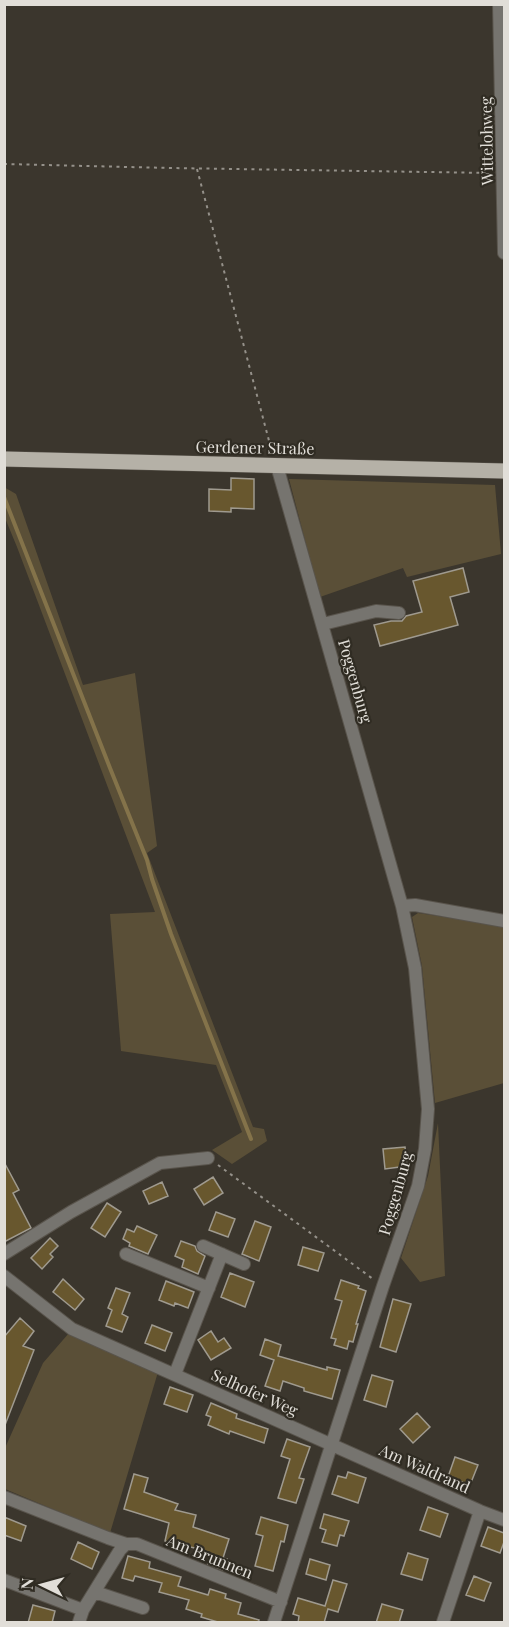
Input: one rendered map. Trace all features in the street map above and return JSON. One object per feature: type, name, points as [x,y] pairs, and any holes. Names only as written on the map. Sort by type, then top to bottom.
[{"type":"main road","name":"Gerdener Straße","points":[[4,459],[504,471]]},
{"type":"street","name":"Wittelohweg","points":[[499,4],[502,33],[504,253]]},
{"type":"street","name":"Poggenburg","points":[[277,466],[402,906],[415,968],[428,1109],[425,1149],[418,1186],[383,1286],[333,1445]]},
{"type":"street","points":[[322,624],[376,611],[399,613]]},
{"type":"street","points":[[402,906],[415,905],[504,921]]},
{"type":"street","points":[[4,1254],[71,1212],[160,1163],[208,1158]]},
{"type":"street","points":[[203,1246],[244,1264]]},
{"type":"street","points":[[126,1254],[209,1288]]},
{"type":"street","points":[[175,1374],[222,1254]]},
{"type":"street","name":"Selhofer Weg","points":[[4,1276],[72,1329],[333,1445]]},
{"type":"street","points":[[274,1623],[333,1445]]},
{"type":"street","name":"Am Waldrand","points":[[333,1445],[504,1520]]},
{"type":"street","name":"Am Brunnen","points":[[4,1497],[108,1538],[126,1544],[137,1544],[281,1602]]},
{"type":"street","points":[[442,1623],[480,1511]]},
{"type":"street","points":[[4,1580],[81,1616],[120,1550],[126,1544]]},
{"type":"street","points":[[95,1592],[143,1608]]},
{"type":"path","points":[[4,164],[503,173]]},
{"type":"path","points":[[197,169],[277,466]]},
{"type":"path","points":[[208,1158],[383,1286]]},
{"type":"shaded area","points":[[289,479],[495,485],[501,554],[407,577],[403,568],[320,597]]},
{"type":"shaded area","points":[[4,487],[16,494],[83,685],[135,673],[157,846],[147,853],[253,1127],[264,1129],[267,1141],[232,1164],[212,1150],[242,1132],[216,1065],[121,1051],[110,914],[155,912],[5,518]]},
{"type":"shaded area","points":[[418,913],[504,926],[504,1083],[435,1103],[422,966],[412,917]]},
{"type":"shaded area","points":[[438,1123],[445,1276],[420,1282],[401,1258],[428,1176]]},
{"type":"shaded area","points":[[69,1333],[158,1372],[110,1533],[5,1489],[5,1448],[43,1363]]},
{"type":"building","points":[[231,478],[254,479],[254,509],[231,508],[231,512],[209,511],[209,489],[231,490]]},
{"type":"building","points":[[463,568],[469,592],[450,597],[458,625],[380,646],[374,625],[402,621],[406,616],[422,612],[413,581]]},
{"type":"building","points":[[405,1147],[407,1166],[385,1169],[383,1149]]},
{"type":"building","points":[[4,1162],[19,1190],[13,1193],[31,1228],[4,1242]]},
{"type":"building","points":[[213,1177],[223,1193],[204,1205],[194,1189]]},
{"type":"building","points":[[162,1182],[168,1196],[149,1204],[143,1191]]},
{"type":"building","points":[[107,1203],[121,1212],[105,1237],[91,1228]]},
{"type":"building","points":[[216,1212],[235,1219],[228,1237],[209,1230]]},
{"type":"building","points":[[255,1221],[271,1227],[259,1261],[242,1254]]},
{"type":"building","points":[[137,1226],[157,1235],[148,1254],[129,1246],[130,1243],[123,1239],[127,1229],[134,1232]]},
{"type":"building","points":[[50,1238],[58,1246],[50,1254],[53,1257],[42,1269],[31,1258]]},
{"type":"building","points":[[181,1241],[195,1246],[197,1251],[205,1256],[198,1274],[182,1267],[184,1260],[175,1256]]},
{"type":"building","points":[[303,1247],[324,1253],[318,1271],[298,1265]]},
{"type":"building","points":[[230,1273],[254,1282],[245,1307],[221,1297]]},
{"type":"building","points":[[63,1279],[84,1299],[75,1310],[53,1292]]},
{"type":"building","points":[[341,1280],[366,1291],[353,1342],[349,1341],[347,1349],[334,1345],[336,1339],[331,1338],[342,1301],[335,1299]]},
{"type":"building","points":[[166,1281],[194,1292],[188,1308],[159,1300]]},
{"type":"building","points":[[116,1288],[130,1293],[122,1314],[128,1317],[122,1332],[106,1326],[112,1310],[108,1308]]},
{"type":"building","points":[[393,1299],[411,1304],[396,1352],[380,1347]]},
{"type":"building","points":[[20,1318],[34,1331],[23,1346],[34,1350],[5,1425],[4,1337]]},
{"type":"building","points":[[152,1325],[172,1333],[165,1351],[145,1343]]},
{"type":"building","points":[[211,1331],[218,1342],[224,1338],[231,1348],[211,1360],[198,1340]]},
{"type":"building","points":[[265,1339],[281,1345],[278,1356],[327,1370],[327,1367],[340,1370],[332,1399],[304,1391],[304,1388],[283,1381],[280,1391],[265,1386],[274,1360],[260,1355]]},
{"type":"building","points":[[372,1375],[393,1381],[386,1407],[364,1400]]},
{"type":"building","points":[[170,1387],[193,1395],[187,1412],[164,1404]]},
{"type":"building","points":[[211,1403],[237,1414],[236,1418],[268,1429],[264,1443],[230,1431],[229,1434],[208,1425],[211,1417],[206,1415]]},
{"type":"building","points":[[417,1413],[430,1427],[413,1443],[400,1429]]},
{"type":"building","points":[[287,1439],[310,1447],[299,1478],[304,1479],[296,1503],[278,1498],[290,1459],[281,1456]]},
{"type":"building","points":[[455,1457],[478,1465],[470,1485],[448,1477]]},
{"type":"building","points":[[348,1472],[366,1478],[358,1503],[332,1494],[338,1476],[346,1478]]},
{"type":"building","points":[[134,1474],[148,1478],[144,1492],[178,1504],[175,1510],[196,1515],[193,1527],[229,1539],[223,1558],[227,1559],[223,1570],[208,1564],[211,1556],[202,1553],[203,1550],[165,1541],[169,1523],[124,1509]]},
{"type":"building","points":[[428,1507],[448,1514],[440,1537],[420,1530]]},
{"type":"building","points":[[324,1514],[349,1521],[344,1536],[340,1535],[337,1546],[322,1542],[326,1530],[320,1528]]},
{"type":"building","points":[[4,1517],[26,1526],[21,1541],[4,1535]]},
{"type":"building","points":[[261,1517],[288,1525],[273,1571],[255,1566],[263,1536],[256,1534]]},
{"type":"building","points":[[488,1527],[504,1533],[500,1553],[481,1546]]},
{"type":"building","points":[[78,1542],[99,1552],[92,1569],[71,1559]]},
{"type":"building","points":[[408,1553],[428,1559],[422,1580],[401,1574]]},
{"type":"building","points":[[128,1556],[150,1562],[149,1568],[181,1577],[178,1586],[208,1595],[210,1589],[226,1594],[225,1598],[241,1603],[238,1614],[259,1620],[258,1623],[221,1623],[201,1617],[202,1614],[186,1609],[189,1600],[159,1592],[162,1583],[135,1576],[133,1581],[122,1578]]},
{"type":"building","points":[[310,1559],[330,1565],[326,1580],[306,1574]]},
{"type":"building","points":[[474,1576],[491,1583],[484,1601],[466,1595]]},
{"type":"building","points":[[333,1580],[347,1584],[338,1612],[328,1609],[324,1623],[298,1623],[299,1616],[293,1614],[298,1598],[325,1606]]},
{"type":"building","points":[[382,1604],[403,1610],[399,1623],[376,1623]]},
{"type":"building","points":[[33,1605],[55,1611],[52,1623],[28,1623]]},
{"type":"waterway","points":[[4,497],[147,860],[171,934],[251,1139]]}]
